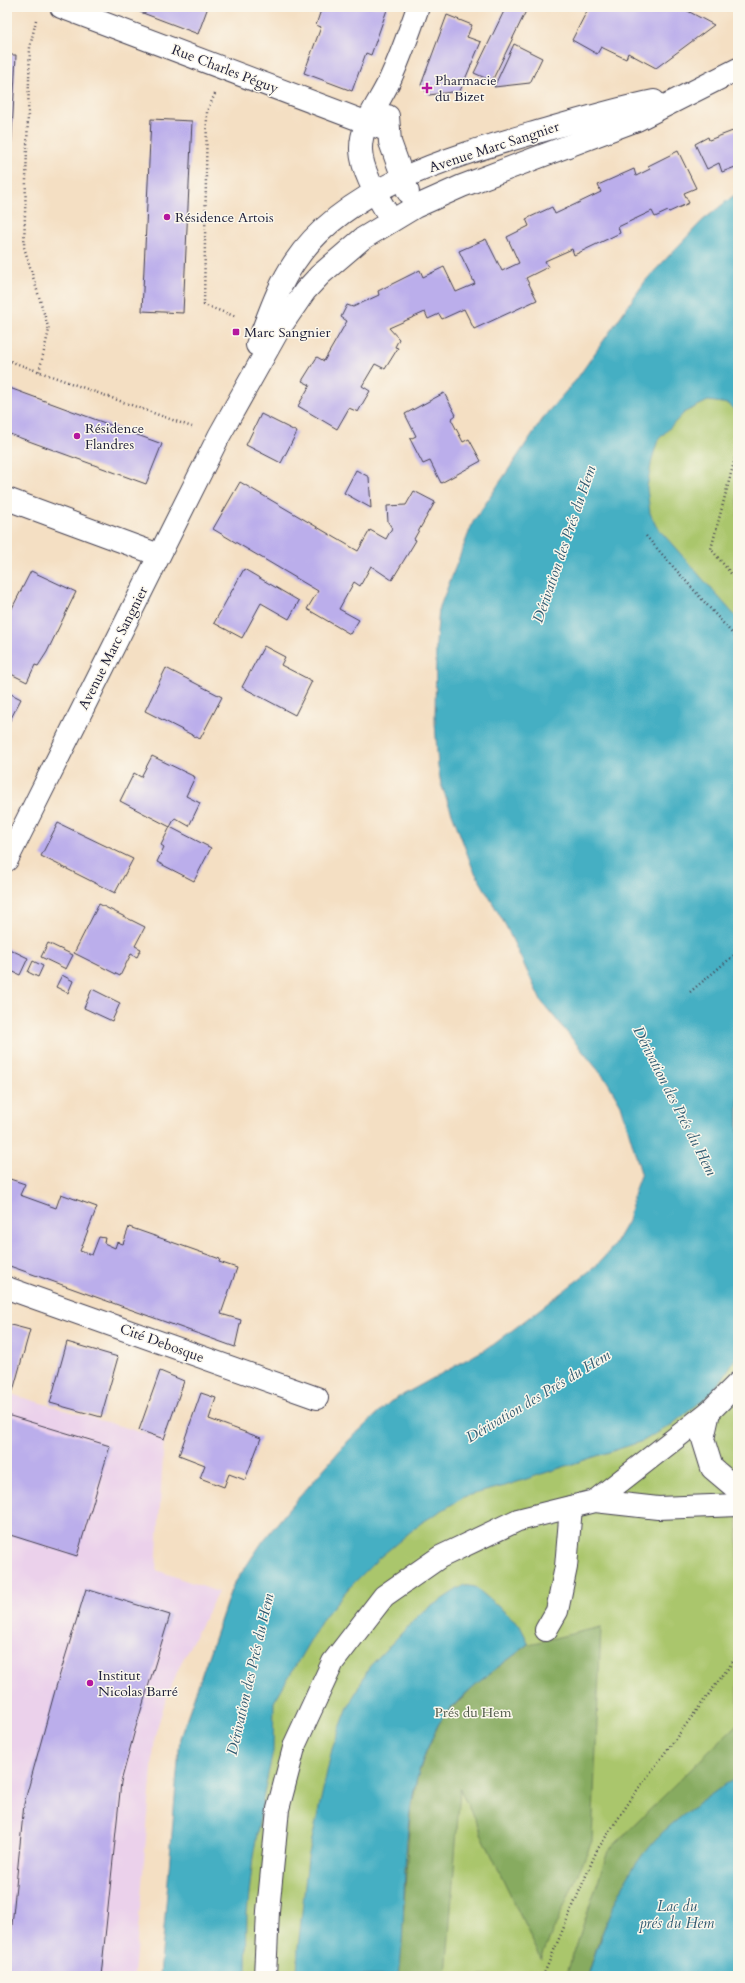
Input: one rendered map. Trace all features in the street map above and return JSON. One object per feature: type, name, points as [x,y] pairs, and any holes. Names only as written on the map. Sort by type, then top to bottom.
[{"type":"street","name":"Rue Charles Péguy","points":[[61,7],[389,131]]},
{"type":"street","points":[[391,220],[364,166],[361,151],[362,137],[367,123],[392,77],[418,7]]},
{"type":"street","name":"Avenue Marc Sangnier","points":[[7,860],[219,436],[279,329],[296,302],[320,275],[362,239],[391,220],[415,207],[462,186],[637,120],[738,69]]},
{"type":"street","points":[[392,77],[388,105],[390,142],[402,179],[415,207]]},
{"type":"street","name":"Avenue Marc Sangnier","points":[[219,436],[275,298],[295,262],[323,230],[343,214],[376,192],[402,179],[455,157],[592,116],[695,92]]},
{"type":"street","points":[[7,499],[159,555]]},
{"type":"street","name":"Cité Debosque","points":[[7,1288],[317,1398]]},
{"type":"street","points":[[595,1501],[709,1412],[738,1383]]},
{"type":"street","points":[[709,1412],[703,1439],[712,1468],[738,1490]]},
{"type":"street","points":[[265,1976],[268,1911],[278,1809],[295,1744],[333,1662],[384,1596],[440,1557],[518,1520],[595,1501],[658,1508],[738,1506]]},
{"type":"street","points":[[546,1630],[557,1611],[566,1567],[571,1507]]},
{"type":"path","points":[[37,14],[30,47],[24,247],[50,330],[39,372]]},
{"type":"path","points":[[225,69],[207,111],[204,305],[264,327]]},
{"type":"path","points":[[7,360],[219,436]]},
{"type":"path","points":[[735,394],[738,397]]},
{"type":"path","points":[[738,447],[711,550],[738,582]]},
{"type":"path","points":[[646,536],[738,638]]},
{"type":"path","points":[[690,992],[738,952]]},
{"type":"path","points":[[543,1976],[597,1850],[638,1789],[738,1655]]},
{"type":"shaded area","name":"Institut Nicolas Barré","points":[[7,1393],[164,1439],[156,1570],[218,1592],[180,1665],[165,1702],[155,1735],[134,1976],[7,1976]]},
{"type":"green space","name":"Prés du Hem","points":[[738,199],[738,1976],[167,1976],[175,1867],[180,1738],[232,1587],[390,1402],[520,1335],[621,1256],[650,1198],[627,1096],[483,858]]},
{"type":"green space","points":[[601,1627],[592,1841],[541,1959],[460,1789],[446,1976],[399,1976],[410,1816],[417,1778],[426,1752],[441,1719],[477,1683],[529,1644]]},
{"type":"green space","points":[[738,1723],[738,1775],[663,1832],[600,1936],[588,1976],[566,1976],[608,1851]]},
{"type":"water","name":"Dérivation des Prés du Hem","points":[[738,192],[738,415],[729,404],[708,401],[685,412],[658,440],[652,459],[647,488],[650,513],[656,526],[738,619],[738,1354],[723,1378],[707,1397],[671,1425],[643,1441],[505,1486],[466,1496],[421,1523],[379,1558],[347,1590],[324,1617],[274,1702],[273,1752],[253,1857],[247,1913],[246,1976],[160,1976],[180,1738],[232,1587],[263,1541],[288,1510],[348,1441],[390,1402],[493,1345],[596,1266],[613,1247],[628,1221],[635,1189],[641,1173],[621,1105],[607,1081],[541,1001],[506,926],[473,869],[441,784],[438,767],[435,722],[436,643],[439,609],[473,522],[546,414],[576,380],[646,280],[702,221]]},
{"type":"water","points":[[464,1585],[475,1587],[519,1624],[529,1644],[483,1678],[451,1708],[437,1727],[420,1768],[408,1826],[402,1947],[399,1976],[297,1976],[298,1948],[308,1858],[332,1749],[348,1707],[370,1666],[421,1613]]},
{"type":"water","name":"Lac du prés du Hem","points":[[738,1775],[738,1976],[588,1976],[616,1899],[637,1863],[649,1847],[672,1824]]},
{"type":"building","points":[[127,7],[208,7],[198,34]]},
{"type":"building","points":[[322,7],[388,7],[371,55],[366,53],[352,91],[304,73],[321,27],[316,25]]},
{"type":"building","points":[[506,7],[519,7],[526,11],[492,81],[474,73]]},
{"type":"building","points":[[589,7],[597,7],[604,10],[605,7],[685,7],[684,9],[714,25],[656,68],[628,53],[626,59],[601,47],[597,54],[572,40]]},
{"type":"building","points":[[447,15],[472,25],[467,37],[481,42],[460,91],[429,95],[421,85]]},
{"type":"building","points":[[514,44],[542,58],[530,83],[494,87]]},
{"type":"building","points":[[7,55],[16,55],[8,211],[7,211]]},
{"type":"building","name":"Résidence Artois","points":[[151,119],[192,121],[183,313],[142,311]]},
{"type":"building","points":[[738,129],[738,166],[722,172],[719,163],[707,169],[695,144],[708,137],[709,140]]},
{"type":"building","points":[[678,151],[696,188],[684,193],[689,203],[655,217],[652,211],[618,227],[620,233],[574,255],[572,249],[545,261],[548,267],[526,278],[537,300],[474,329],[464,309],[442,319],[439,314],[428,319],[425,312],[389,328],[399,339],[395,347],[398,348],[385,369],[375,364],[362,386],[370,391],[358,412],[349,408],[337,429],[298,406],[310,385],[302,381],[317,357],[324,361],[347,321],[341,317],[347,305],[353,307],[379,295],[378,291],[420,270],[423,277],[444,267],[456,292],[475,284],[459,251],[486,239],[502,271],[519,263],[507,237],[529,226],[526,219],[552,207],[555,214],[601,192],[598,185],[634,169],[636,176],[650,169],[648,166]]},
{"type":"building","name":"Résidence Flandres","points":[[7,387],[162,444],[146,484],[7,433]]},
{"type":"building","points":[[444,393],[456,415],[451,419],[463,442],[469,439],[481,461],[441,483],[430,461],[423,464],[410,439],[416,436],[405,414]]},
{"type":"building","points":[[261,414],[297,432],[281,463],[246,445]]},
{"type":"building","points":[[356,470],[369,477],[371,508],[344,493]]},
{"type":"building","points":[[240,482],[358,551],[370,530],[386,539],[392,528],[388,522],[387,506],[406,505],[414,491],[435,502],[414,539],[416,540],[415,542],[392,580],[371,566],[360,586],[354,582],[339,609],[359,620],[350,634],[307,609],[318,591],[213,529]]},
{"type":"building","points":[[244,569],[299,601],[289,619],[261,603],[242,638],[214,623]]},
{"type":"building","points":[[31,571],[76,592],[47,652],[38,666],[35,665],[27,682],[7,672],[7,618]]},
{"type":"building","points":[[264,646],[285,657],[281,665],[312,681],[295,715],[242,687]]},
{"type":"building","points":[[166,668],[222,697],[200,739],[145,711]]},
{"type":"building","points":[[7,692],[21,699],[7,726]]},
{"type":"building","points":[[152,756],[195,777],[186,796],[200,803],[189,826],[175,818],[170,827],[120,801],[134,773],[141,777]]},
{"type":"building","points":[[58,823],[133,859],[115,893],[41,856]]},
{"type":"building","points":[[170,827],[211,848],[194,881],[157,862],[164,847],[161,845]]},
{"type":"building","points":[[99,904],[145,927],[135,946],[141,949],[137,957],[131,954],[120,976],[74,953]]},
{"type":"building","points":[[48,943],[73,955],[66,969],[41,957]]},
{"type":"building","points":[[7,948],[28,958],[20,975],[7,969]]},
{"type":"building","points":[[33,961],[43,966],[38,977],[28,972]]},
{"type":"building","points":[[62,975],[73,981],[68,993],[56,987]]},
{"type":"building","points":[[92,989],[120,1003],[112,1021],[84,1008]]},
{"type":"building","points":[[7,1178],[25,1184],[20,1195],[56,1208],[61,1194],[97,1207],[80,1251],[92,1255],[99,1237],[105,1238],[104,1243],[115,1248],[117,1242],[123,1244],[129,1227],[220,1259],[219,1262],[237,1268],[221,1314],[241,1320],[235,1347],[7,1265]]},
{"type":"building","points":[[7,1324],[30,1330],[13,1391],[7,1389]]},
{"type":"building","points":[[67,1342],[118,1357],[101,1417],[50,1403]]},
{"type":"building","points":[[160,1371],[184,1381],[164,1439],[139,1430]]},
{"type":"building","points":[[201,1393],[216,1398],[209,1419],[261,1438],[245,1480],[229,1474],[224,1487],[200,1478],[205,1465],[179,1455]]},
{"type":"building","points":[[7,1415],[110,1446],[77,1556],[7,1534]]},
{"type":"building","points":[[86,1589],[170,1615],[135,1730],[121,1782],[101,1976],[7,1976],[24,1804],[56,1687]]},
{"type":"place","name":"Pharmacie du Bizet","points":[[427,88]]},
{"type":"place","name":"Résidence Artois","points":[[167,217]]},
{"type":"place","name":"Marc Sangnier","points":[[236,332]]},
{"type":"place","name":"Résidence Flandres","points":[[77,436]]},
{"type":"place","name":"Institut Nicolas Barré","points":[[90,1683]]}]
